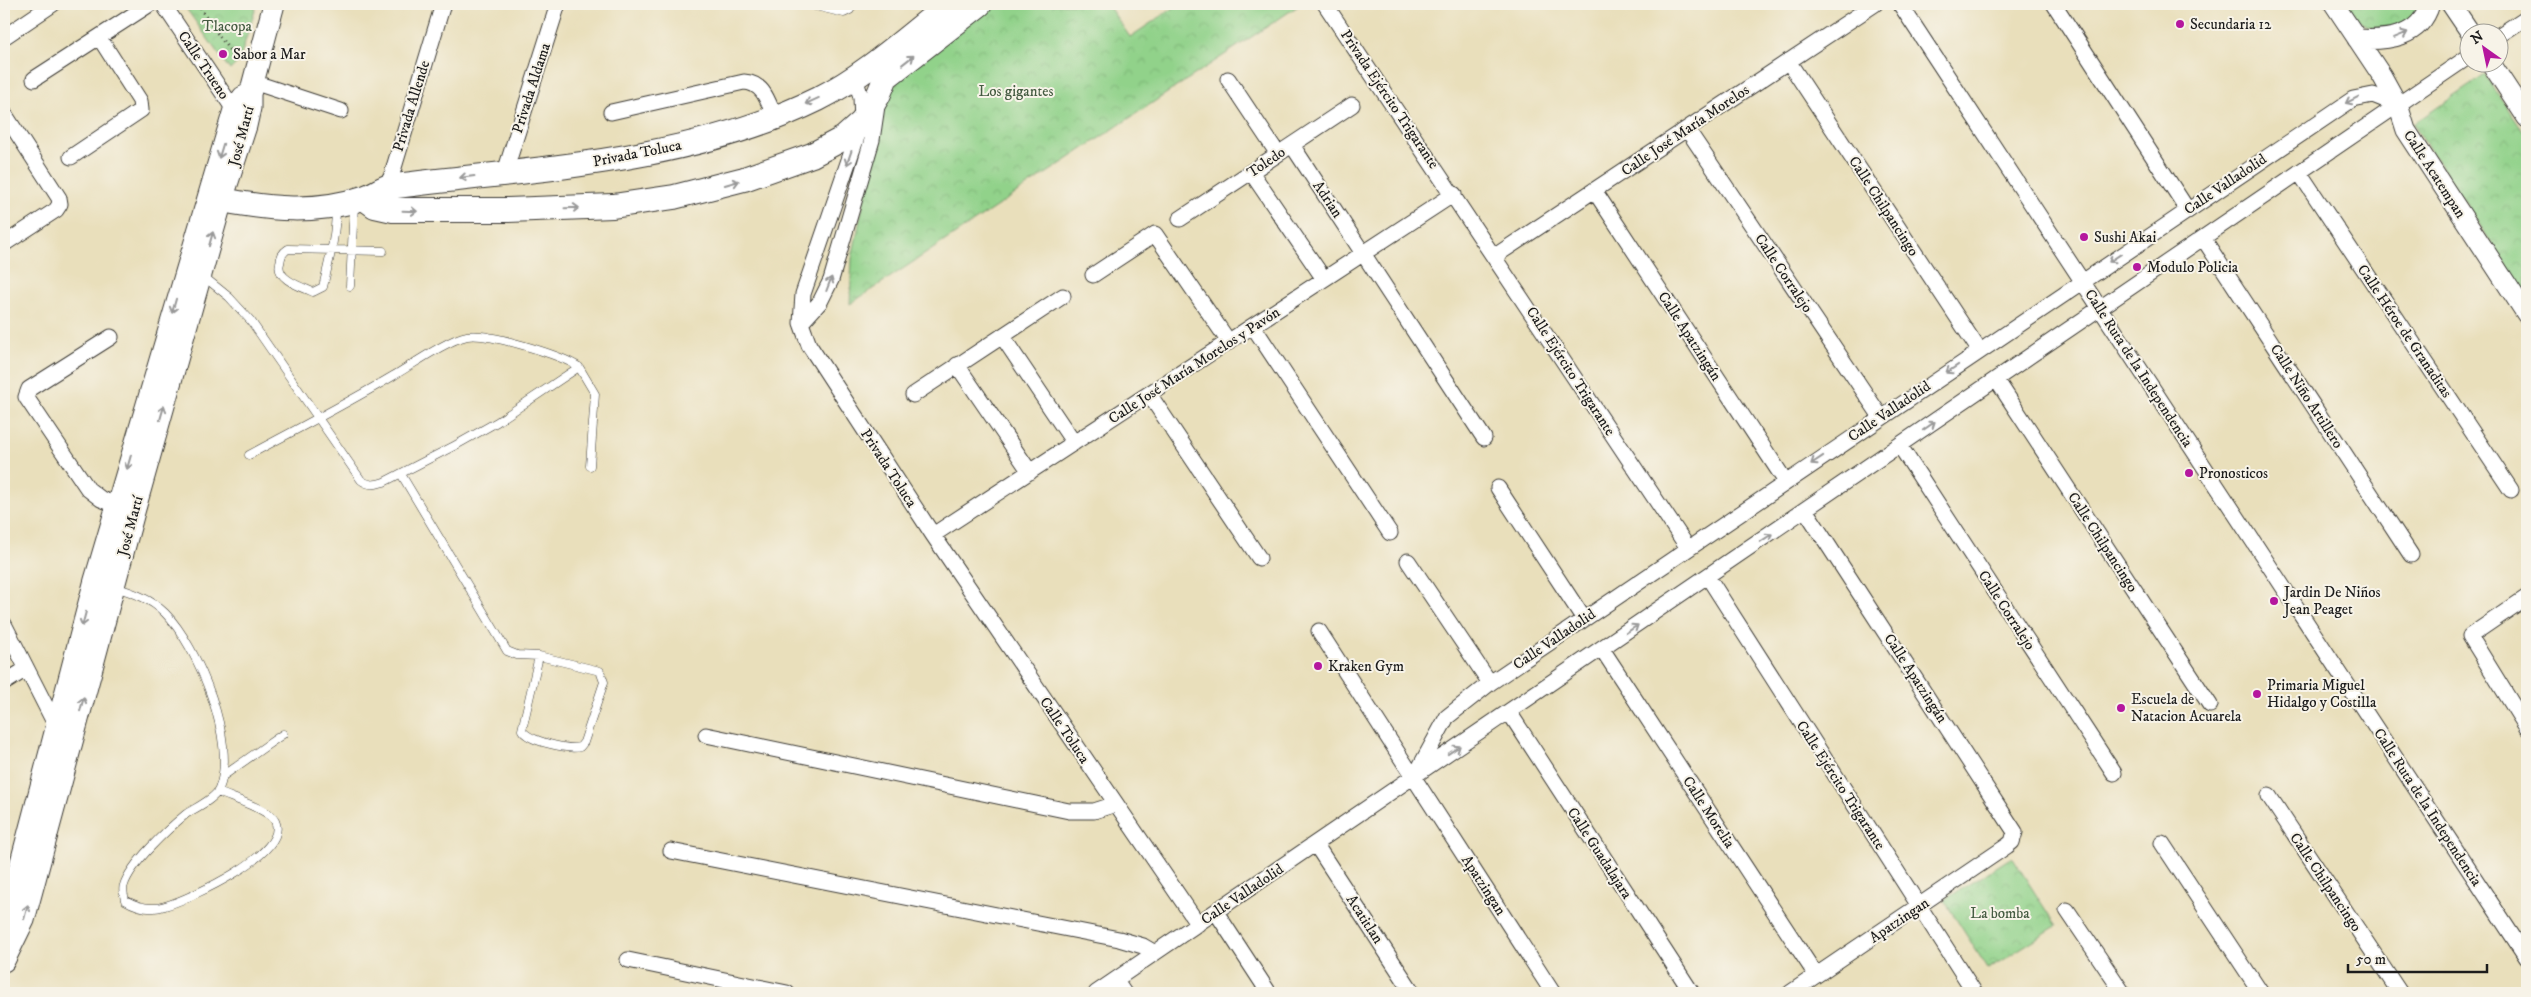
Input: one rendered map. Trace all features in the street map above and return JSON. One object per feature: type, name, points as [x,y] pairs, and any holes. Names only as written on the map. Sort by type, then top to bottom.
[{"type":"main road","points":[[254,80],[274,4]]},
{"type":"main road","points":[[863,72],[949,4]]},
{"type":"main road","name":"Privada Toluca","points":[[365,200],[415,211],[585,208],[674,197],[744,179],[812,155],[844,138],[862,122],[878,96],[886,77],[980,4]]},
{"type":"main road","name":"Privada Toluca","points":[[222,200],[283,209],[365,200],[505,172],[633,155],[713,138],[775,118],[818,99],[863,72]]},
{"type":"main road","name":"José Martí","points":[[194,270],[222,200],[243,97],[254,80]]},
{"type":"main road","name":"José Martí","points":[[4,926],[56,728],[104,583],[240,118]]},
{"type":"main road","name":"José Martí","points":[[4,954],[24,920],[71,745],[104,583]]},
{"type":"street","points":[[4,37],[54,4]]},
{"type":"street","points":[[34,79],[150,4]]},
{"type":"street","name":"Calle Trueno","points":[[163,4],[240,118]]},
{"type":"street","name":"Privada Allende","points":[[365,200],[443,4]]},
{"type":"street","name":"Privada Aldama","points":[[505,172],[558,4]]},
{"type":"street","name":"Privada Ejército Trigarante","points":[[1325,4],[1454,194]]},
{"type":"street","name":"Calle José María Morelos","points":[[1495,256],[1875,4]]},
{"type":"street","name":"Calle Ruta de la Independencia","points":[[1900,4],[2527,958]]},
{"type":"street","points":[[2054,4],[2187,209]]},
{"type":"street","name":"Calle Acatempan","points":[[2334,4],[2398,105],[2406,130],[2527,315]]},
{"type":"street","points":[[2357,39],[2386,40],[2398,37],[2411,30],[2422,20],[2430,4]]},
{"type":"street","points":[[2451,4],[2463,22]]},
{"type":"street","points":[[2508,29],[2527,17]]},
{"type":"street","points":[[71,157],[141,110],[140,101],[98,37]]},
{"type":"street","name":"Calle Chilpancingo","points":[[1788,61],[1979,350]]},
{"type":"street","name":"Calle Valladolid","points":[[1096,993],[1806,511],[2458,64]]},
{"type":"street","points":[[801,323],[820,302],[831,280],[872,140],[878,96],[875,77],[863,72]]},
{"type":"street","name":"Privada Toluca","points":[[863,72],[862,122],[808,276],[803,294],[801,323],[817,358],[933,535]]},
{"type":"street","points":[[2497,72],[2527,118]]},
{"type":"street","points":[[1228,79],[1278,154]]},
{"type":"street","points":[[254,80],[341,111]]},
{"type":"street","points":[[611,112],[751,82],[761,88],[775,118]]},
{"type":"street","name":"Calle Valladolid","points":[[1414,778],[1447,718],[1490,683],[2187,209],[2353,99],[2373,95],[2398,105]]},
{"type":"street","name":"Toledo","points":[[1180,219],[1352,105]]},
{"type":"street","points":[[4,113],[59,198],[60,204],[56,210],[4,244]]},
{"type":"street","name":"Calle Corralejo","points":[[1687,128],[1881,417]]},
{"type":"street","name":"Adrian","points":[[1292,145],[1484,438]]},
{"type":"street","points":[[1251,172],[1324,279]]},
{"type":"street","name":"Calle Héroe de Granaditas","points":[[2299,172],[2511,490]]},
{"type":"street","name":"Calle Apatzingán","points":[[1594,190],[1786,482]]},
{"type":"street","name":"Calle José María Morelos y Pavón","points":[[933,535],[1454,194]]},
{"type":"street","name":"Calle Ejército Trigarante","points":[[1454,194],[1688,548]]},
{"type":"street","points":[[1093,276],[1155,234],[1229,342]]},
{"type":"street","name":"Calle Niño Artillero","points":[[2203,238],[2411,555]]},
{"type":"street","points":[[913,394],[1063,296]]},
{"type":"street","points":[[1253,326],[1390,533]]},
{"type":"street","points":[[1002,336],[1074,443]]},
{"type":"street","points":[[111,337],[29,389],[26,397],[82,482],[101,499],[125,508]]},
{"type":"street","points":[[958,365],[1030,472]]},
{"type":"street","name":"Calle Chilpancingo","points":[[1996,379],[2210,705]]},
{"type":"street","points":[[1149,394],[1259,558]]},
{"type":"street","name":"Calle Corralejo","points":[[1900,446],[2114,773]]},
{"type":"street","points":[[1498,488],[1584,619]]},
{"type":"street","name":"Calle Apatzingán","points":[[1806,511],[2012,826],[2015,837],[2008,846]]},
{"type":"street","name":"Calle Toluca","points":[[933,535],[1198,924]]},
{"type":"street","points":[[1408,561],[1490,683]]},
{"type":"street","name":"Calle Ejército Trigarante","points":[[1708,577],[1975,993]]},
{"type":"street","points":[[2527,597],[2470,636],[2527,728]]},
{"type":"street","points":[[4,624],[56,728],[71,745]]},
{"type":"street","name":"Apatzingan","points":[[1319,631],[1553,993]]},
{"type":"street","name":"Calle Morelia","points":[[1602,650],[1816,975]]},
{"type":"street","points":[[4,683],[26,669]]},
{"type":"street","name":"Calle Guadalajara","points":[[1509,712],[1692,993]]},
{"type":"street","points":[[706,735],[1070,812],[1094,811],[1116,804]]},
{"type":"street","name":"Calle Chilpancingo","points":[[2269,796],[2400,993]]},
{"type":"street","points":[[2162,843],[2261,993]]},
{"type":"street","name":"Acatitlan","points":[[1316,845],[1414,993]]},
{"type":"street","name":"Apatzingan","points":[[1790,993],[2008,846]]},
{"type":"street","points":[[671,851],[1119,939],[1143,946],[1155,953]]},
{"type":"street","points":[[2068,910],[2123,993]]},
{"type":"street","points":[[1216,912],[1269,993]]},
{"type":"street","points":[[628,960],[787,993]]},
{"type":"street","points":[[1115,980],[1124,993]]},
{"type":"lane","points":[[808,4],[840,13],[850,10],[852,4]]},
{"type":"lane","points":[[350,286],[352,251],[365,200]]},
{"type":"lane","points":[[365,200],[336,225],[332,252],[323,287],[317,292],[313,292],[286,279],[279,272],[282,255],[288,249],[332,252],[383,251]]},
{"type":"lane","points":[[194,270],[240,308],[361,480],[366,484],[374,485],[401,474],[496,422],[579,367]]},
{"type":"lane","points":[[249,455],[450,342],[466,336],[485,336],[562,357],[579,367],[595,394],[590,466]]},
{"type":"lane","points":[[401,474],[507,651],[517,655],[539,656],[594,668],[602,675],[604,682],[584,742],[580,747],[565,748],[528,736],[522,730],[539,656]]},
{"type":"lane","points":[[104,583],[146,598],[166,613],[178,629],[198,664],[214,702],[221,726],[223,776],[218,792],[185,815],[132,868],[123,887],[125,900],[140,908],[164,907],[220,882],[262,855],[276,837],[278,827],[275,819],[257,808],[218,792]]},
{"type":"lane","points":[[223,776],[283,734]]},
{"type":"path","points":[[197,4],[234,57],[254,80]]},
{"type":"green space","name":"Tlacopa","points":[[183,4],[257,4],[239,61],[230,70]]},
{"type":"green space","name":"Los gigantes","points":[[992,4],[1107,4],[1130,37],[1179,4],[1301,4],[850,304],[852,258],[889,80]]},
{"type":"green space","points":[[2346,4],[2418,4],[2411,24],[2381,30],[2367,26],[2360,21]]},
{"type":"green space","points":[[2485,75],[2527,137],[2527,297],[2413,124]]},
{"type":"green space","name":"La bomba","points":[[2012,857],[2056,926],[1988,969],[1944,900]]},
{"type":"place","name":"Secundaria 12","points":[[2180,24]]},
{"type":"place","name":"Sabor a Mar","points":[[223,54]]},
{"type":"place","name":"Sushi Akai","points":[[2084,237]]},
{"type":"place","name":"Modulo Policia","points":[[2137,267]]},
{"type":"place","name":"Pronosticos","points":[[2189,473]]},
{"type":"place","name":"Jardin De Niños Jean Peaget","points":[[2274,601]]},
{"type":"place","name":"Kraken Gym","points":[[1318,666]]},
{"type":"place","name":"Primaria Miguel Hidalgo y Costilla","points":[[2257,694]]},
{"type":"place","name":"Escuela de Natacion Acuarela","points":[[2121,708]]}]
